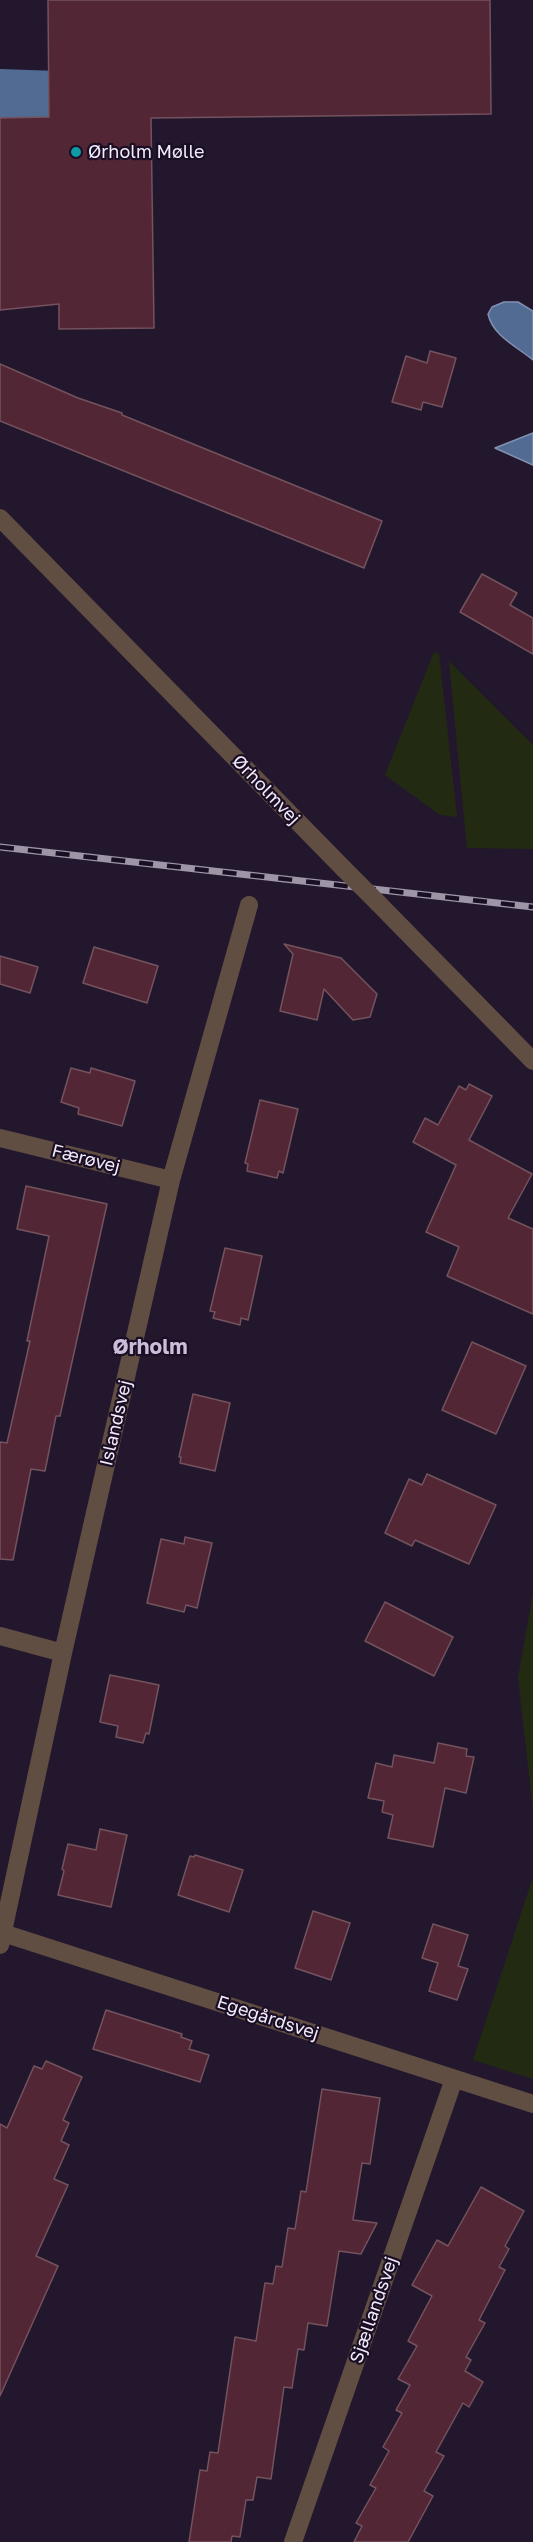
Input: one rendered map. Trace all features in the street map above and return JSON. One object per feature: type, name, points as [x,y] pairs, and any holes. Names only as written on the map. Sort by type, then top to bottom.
[{"type":"street","name":"Ørholmvej","points":[[0,518],[533,1061]]},
{"type":"street","name":"Islandsvej","points":[[1,1939],[63,1653],[171,1180],[249,905]]},
{"type":"street","name":"Færøvej","points":[[0,1138],[171,1180]]},
{"type":"street","points":[[0,1636],[63,1653]]},
{"type":"street","name":"Egegårdsvej","points":[[1,1939],[533,2104]]},
{"type":"street","name":"Sjællandsvej","points":[[293,2542],[454,2079]]},
{"type":"green space","points":[[434,652],[439,654],[457,817],[440,815],[385,775]]},
{"type":"green space","points":[[449,661],[533,745],[533,849],[467,848]]},
{"type":"green space","points":[[533,1593],[533,1810],[518,1678]]},
{"type":"green space","points":[[533,1877],[533,2079],[473,2060]]},
{"type":"water","points":[[504,302],[518,302],[533,311],[533,360],[500,335],[491,322],[488,314],[492,307]]},
{"type":"water","points":[[533,433],[533,465],[495,448]]},
{"type":"building","points":[[48,0],[490,0],[491,114],[151,118],[154,328],[59,329],[59,304],[0,310],[0,118],[49,117]]},
{"type":"building","points":[[430,351],[456,358],[442,407],[423,402],[421,410],[392,402],[406,356],[427,363]]},
{"type":"building","points":[[0,364],[382,521],[364,568],[0,421]]},
{"type":"building","points":[[482,574],[517,593],[510,605],[533,618],[533,654],[460,612]]},
{"type":"building","points":[[284,944],[341,958],[377,994],[370,1017],[353,1020],[324,989],[317,1020],[280,1011],[293,954]]},
{"type":"building","points":[[94,947],[158,966],[147,1003],[83,983]]},
{"type":"building","points":[[0,956],[38,967],[30,993],[0,984]]},
{"type":"building","points":[[71,1068],[90,1073],[91,1068],[135,1081],[122,1126],[78,1114],[79,1108],[61,1102]]},
{"type":"building","points":[[469,1084],[492,1096],[469,1140],[532,1174],[508,1218],[533,1229],[533,1314],[447,1276],[459,1247],[426,1232],[456,1165],[413,1142],[425,1118],[438,1125],[459,1086],[466,1090]]},
{"type":"building","points":[[260,1100],[298,1109],[283,1173],[279,1171],[277,1178],[247,1171],[248,1164],[245,1163]]},
{"type":"building","points":[[26,1186],[107,1204],[60,1416],[56,1416],[45,1471],[31,1469],[13,1560],[0,1559],[0,1442],[7,1443],[30,1341],[27,1341],[49,1236],[17,1229]]},
{"type":"building","points":[[225,1248],[262,1256],[248,1320],[241,1318],[240,1325],[213,1318],[215,1312],[210,1311]]},
{"type":"building","points":[[472,1342],[526,1366],[496,1434],[442,1410]]},
{"type":"building","points":[[193,1394],[230,1403],[215,1471],[180,1463],[181,1457],[179,1457]]},
{"type":"building","points":[[427,1474],[496,1505],[469,1564],[415,1540],[412,1546],[385,1533],[409,1479],[422,1485]]},
{"type":"building","points":[[185,1537],[212,1543],[197,1608],[186,1605],[184,1612],[147,1603],[161,1539],[184,1544]]},
{"type":"building","points":[[385,1602],[453,1637],[434,1676],[365,1641]]},
{"type":"building","points":[[110,1675],[159,1685],[149,1734],[146,1733],[143,1743],[116,1737],[118,1726],[100,1722]]},
{"type":"building","points":[[438,1743],[467,1749],[466,1756],[474,1757],[466,1793],[445,1788],[433,1847],[388,1838],[393,1815],[382,1812],[384,1801],[368,1798],[376,1763],[392,1767],[394,1755],[434,1763]]},
{"type":"building","points":[[100,1829],[127,1835],[111,1907],[58,1895],[68,1844],[96,1850]]},
{"type":"building","points":[[195,1855],[243,1870],[229,1912],[178,1895],[190,1856]]},
{"type":"building","points":[[313,1911],[350,1923],[331,1980],[295,1968]]},
{"type":"building","points":[[433,1924],[468,1935],[458,1966],[468,1969],[457,2000],[429,1991],[438,1963],[422,1958]]},
{"type":"building","points":[[106,2010],[182,2034],[181,2037],[192,2041],[189,2049],[209,2055],[200,2082],[93,2049]]},
{"type":"building","points":[[46,2061],[82,2077],[63,2120],[69,2123],[61,2141],[69,2145],[54,2179],[68,2185],[36,2256],[58,2266],[0,2396],[0,2124],[7,2128],[34,2066],[42,2069]]},
{"type":"building","points":[[322,2089],[380,2098],[370,2164],[362,2163],[353,2220],[377,2223],[361,2254],[339,2251],[327,2326],[308,2323],[304,2350],[298,2349],[292,2388],[284,2387],[271,2479],[257,2477],[253,2500],[246,2500],[240,2537],[232,2536],[231,2542],[189,2542],[200,2470],[207,2471],[210,2452],[218,2453],[235,2337],[256,2341],[265,2283],[273,2284],[276,2266],[282,2267],[288,2228],[295,2229],[301,2191],[306,2192]]},
{"type":"building","points":[[481,2187],[524,2211],[505,2246],[509,2249],[499,2267],[505,2270],[479,2320],[485,2323],[466,2357],[471,2360],[465,2371],[483,2382],[469,2407],[463,2403],[436,2452],[444,2456],[424,2491],[433,2496],[408,2542],[354,2542],[362,2526],[356,2523],[376,2488],[370,2485],[389,2451],[383,2447],[402,2413],[396,2410],[410,2385],[398,2379],[417,2346],[408,2341],[432,2296],[412,2285],[437,2240],[448,2246]]},
{"type":"waterway","points":[[0,99],[56,101]]},
{"type":"railway","points":[[0,847],[533,907]]},
{"type":"place","name":"Ørholm Mølle","points":[[76,152]]},
{"type":"district","name":"Ørholm","points":[[150,1347]]}]
